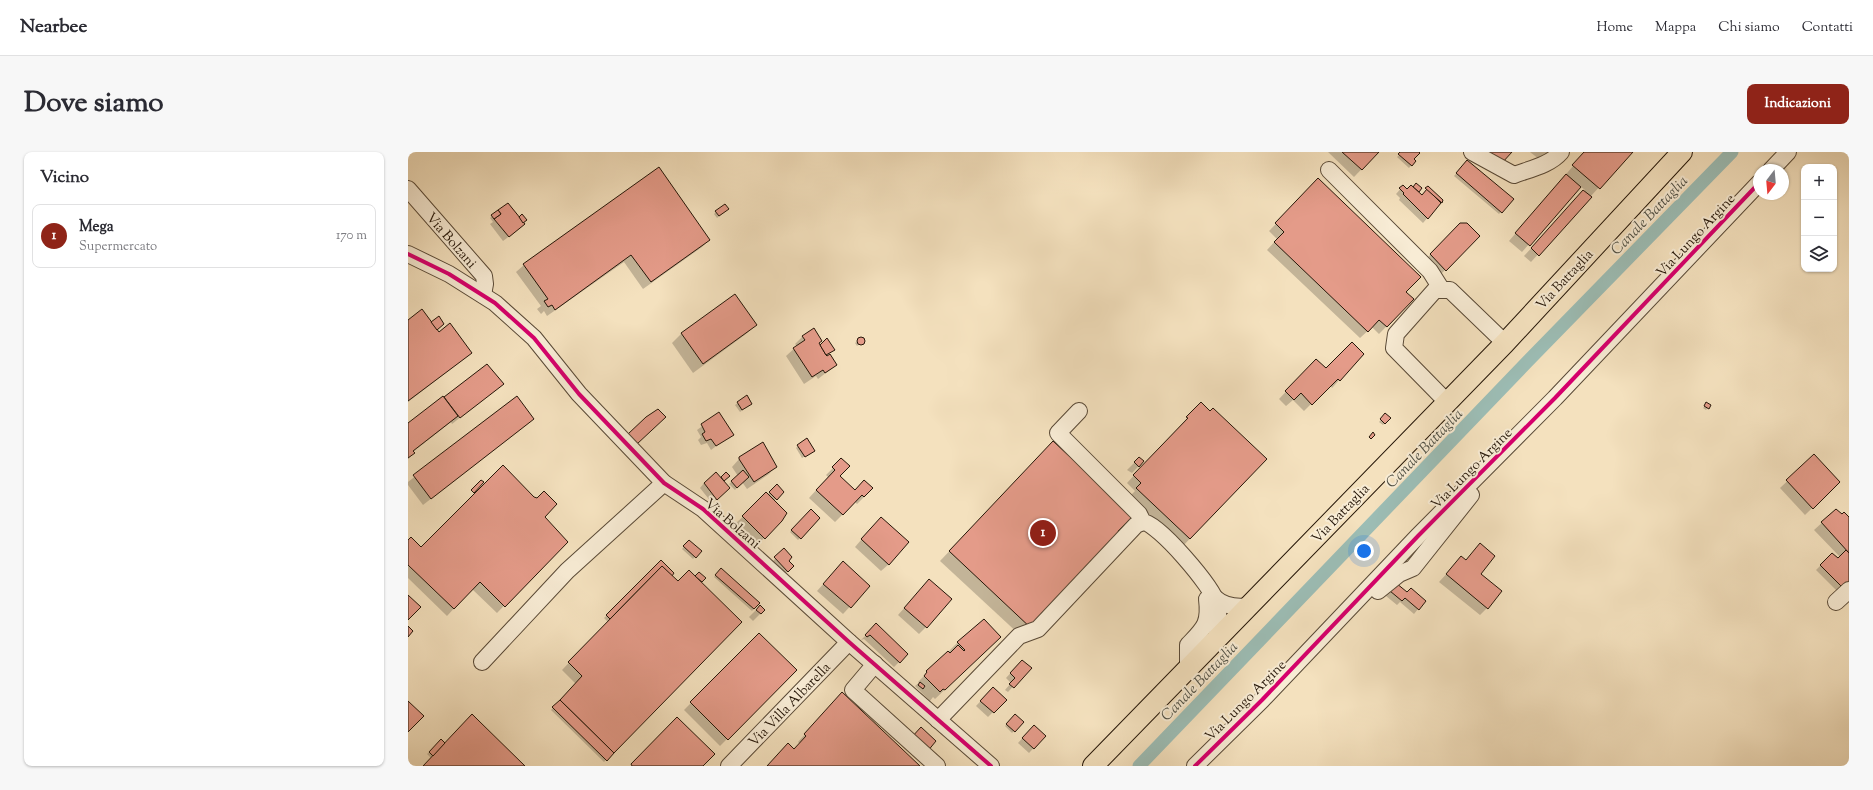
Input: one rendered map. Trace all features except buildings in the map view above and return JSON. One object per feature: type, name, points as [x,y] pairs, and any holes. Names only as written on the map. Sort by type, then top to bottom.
[{"type":"main road","name":"Via Battaglia","points":[[1093,766],[1505,343],[1682,152]]},
{"type":"street","points":[[1472,152],[1514,175],[1540,166],[1557,157],[1561,152]]},
{"type":"street","points":[[1777,164],[1788,152]]},
{"type":"street","points":[[1329,170],[1430,271],[1442,290]]},
{"type":"street","name":"Via Bolzani","points":[[408,189],[484,276],[485,284],[483,295]]},
{"type":"street","name":"Via Lungo Argine","points":[[1195,766],[1262,700],[1364,592],[1482,473],[1753,189]]},
{"type":"street","name":"Via Bolzani","points":[[408,254],[449,274],[495,303],[534,338],[579,394],[664,483],[703,509],[850,642],[991,766]]},
{"type":"street","points":[[1447,402],[1394,348],[1396,334],[1435,290],[1450,290],[1505,343]]},
{"type":"street","points":[[1079,410],[1058,433],[1139,514],[1142,522]]},
{"type":"street","points":[[482,662],[567,571],[664,483]]},
{"type":"street","points":[[938,720],[1019,636],[1038,629],[1136,525],[1142,522],[1151,524],[1186,559],[1219,602],[1238,608],[1250,606]]},
{"type":"street","points":[[1188,669],[1188,645],[1203,628],[1208,617],[1206,596],[1198,573]]},
{"type":"street","points":[[1836,602],[1849,590]]},
{"type":"street","points":[[1215,598],[1219,615],[1216,640]]},
{"type":"street","name":"Via Villa Albarella","points":[[729,766],[850,642]]},
{"type":"street","points":[[875,664],[853,690],[937,766]]},
{"type":"waterway","name":"Canale Battaglia","points":[[1139,766],[1527,362],[1732,152]]},
{"type":"cycle path","points":[[1195,766],[1262,700],[1418,536],[1555,398],[1753,189]]},
{"type":"cycle path","points":[[408,254],[449,274],[495,303],[534,338],[579,394],[664,483],[703,509],[849,642],[991,766]]},
{"type":"place","name":"Mega","points":[[1043,533]]}]
